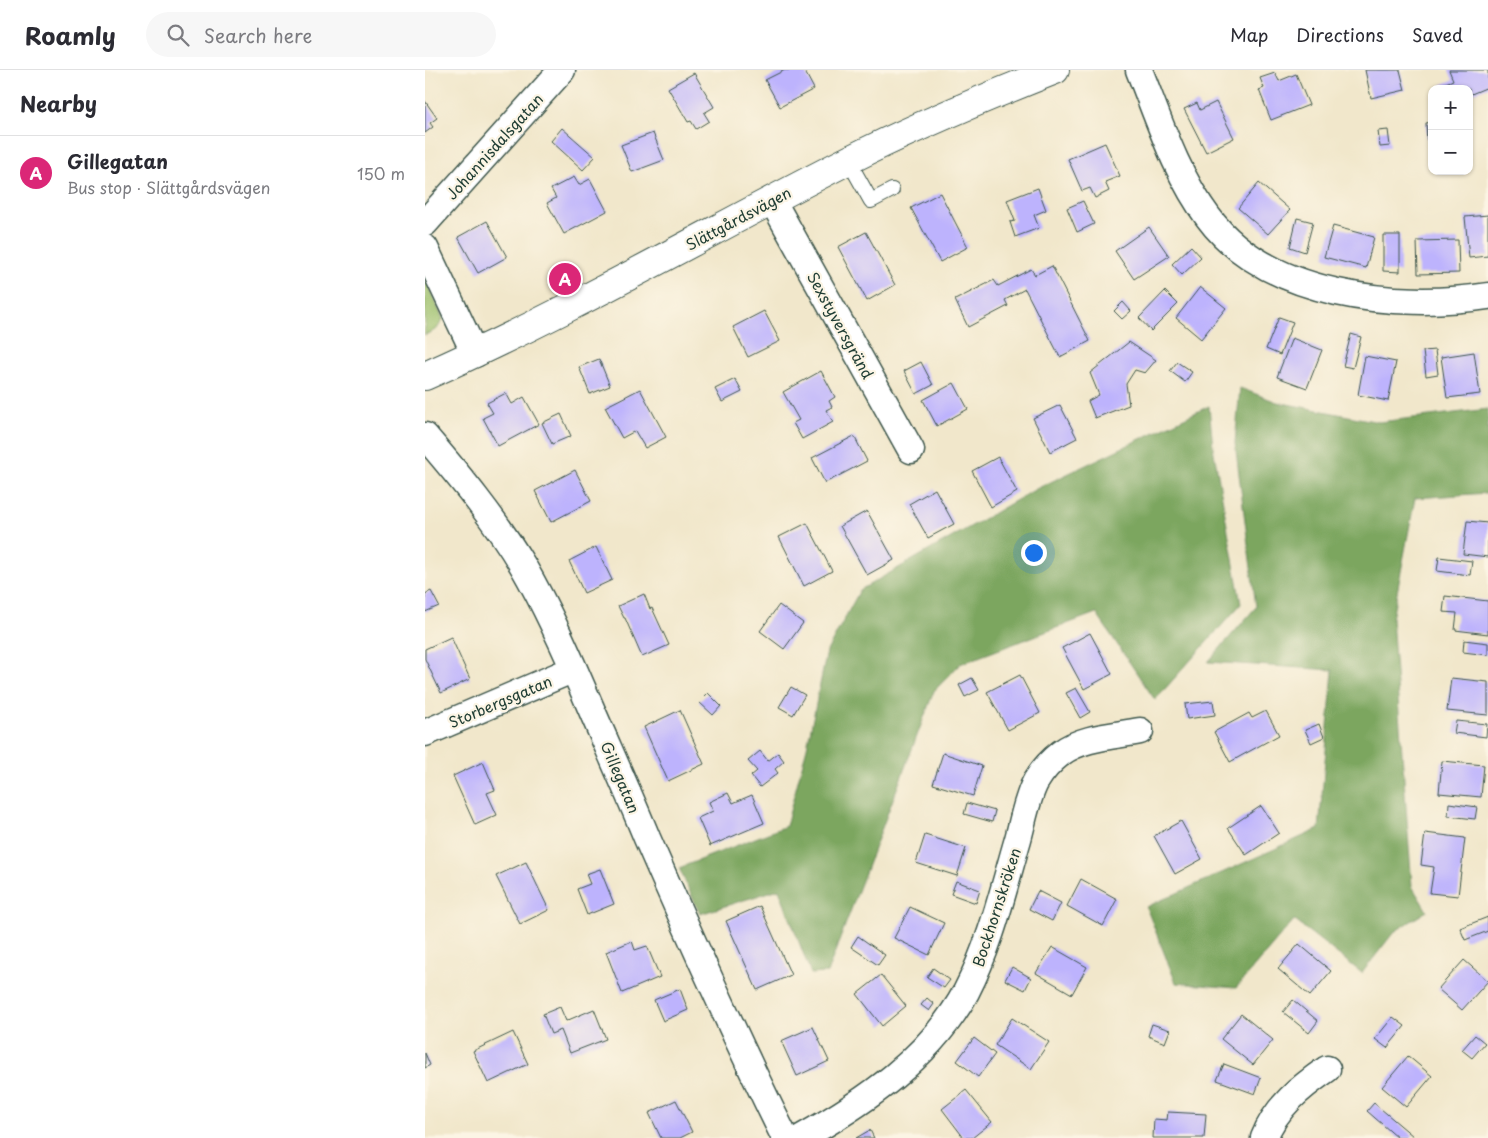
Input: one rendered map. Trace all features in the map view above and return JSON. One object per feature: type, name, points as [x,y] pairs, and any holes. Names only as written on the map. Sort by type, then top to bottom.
[{"type":"street","name":"Johannisdalsgatan","points":[[425,222],[562,70]]},
{"type":"street","name":"Slättgårdsvägen","points":[[425,376],[475,354],[562,311],[848,160],[963,106],[1055,70]]},
{"type":"street","points":[[1139,70],[1185,180],[1197,201],[1220,232],[1253,258],[1299,281],[1360,296],[1415,300],[1488,296]]},
{"type":"street","name":"Sexstyversgränd","points":[[772,200],[911,450]]},
{"type":"street","points":[[425,248],[475,354]]},
{"type":"street","name":"Gillegatan","points":[[425,436],[471,491],[497,526],[523,566],[549,615],[709,979],[785,1138]]},
{"type":"street","name":"Storbergsgatan","points":[[425,733],[574,669]]},
{"type":"street","name":"Bockhornskröken","points":[[801,1138],[863,1100],[891,1078],[926,1047],[953,1013],[974,975],[989,937],[1035,782],[1048,765],[1062,752],[1083,742],[1140,731]]},
{"type":"street","points":[[1264,1138],[1271,1122],[1283,1105],[1312,1079],[1327,1069]]},
{"type":"lane","points":[[848,160],[871,201],[892,190]]},
{"type":"green space","points":[[425,279],[443,319],[437,329],[425,335]]},
{"type":"green space","points":[[1240,388],[1277,402],[1379,422],[1488,409],[1488,493],[1415,498],[1392,619],[1412,886],[1427,911],[1394,932],[1362,973],[1294,920],[1236,988],[1176,983],[1146,907],[1319,829],[1333,670],[1208,662],[1256,607],[1235,443]]},
{"type":"green space","points":[[1209,406],[1213,447],[1241,604],[1155,700],[1096,613],[960,664],[934,691],[827,973],[811,974],[779,889],[700,914],[679,868],[786,826],[807,747],[827,651],[860,590],[1036,489]]},
{"type":"building","points":[[785,70],[804,70],[814,89],[780,107],[765,80]]},
{"type":"building","points":[[1365,70],[1400,70],[1405,90],[1371,98]]},
{"type":"building","points":[[1449,70],[1488,70],[1488,87],[1473,93],[1473,85],[1441,85],[1453,80]]},
{"type":"building","points":[[694,73],[714,107],[704,113],[709,121],[696,129],[691,121],[688,122],[668,88]]},
{"type":"building","points":[[1275,73],[1279,81],[1296,74],[1309,105],[1271,120],[1259,90],[1264,88],[1260,78]]},
{"type":"building","points":[[425,101],[437,118],[430,123],[433,127],[425,133]]},
{"type":"building","points":[[1216,102],[1234,138],[1206,152],[1184,109],[1197,103],[1200,110]]},
{"type":"building","points":[[1426,123],[1428,123],[1428,140],[1427,140]]},
{"type":"building","points":[[562,128],[595,157],[583,170],[551,141]]},
{"type":"building","points":[[1388,130],[1390,146],[1380,147],[1378,131]]},
{"type":"building","points":[[653,133],[664,160],[632,172],[621,145]]},
{"type":"building","points":[[1105,143],[1120,176],[1105,182],[1109,191],[1095,198],[1090,188],[1082,191],[1068,159]]},
{"type":"building","points":[[574,177],[579,185],[590,179],[607,211],[564,234],[547,203],[556,198],[551,189]]},
{"type":"building","points":[[1259,183],[1290,210],[1268,234],[1238,208]]},
{"type":"building","points":[[1038,188],[1046,210],[1034,215],[1039,228],[1015,237],[1010,222],[1015,221],[1007,200]]},
{"type":"building","points":[[940,193],[968,247],[940,262],[911,208]]},
{"type":"building","points":[[1083,201],[1094,224],[1077,232],[1067,208]]},
{"type":"building","points":[[1488,215],[1488,256],[1469,258],[1465,217]]},
{"type":"building","points":[[1297,218],[1313,222],[1305,252],[1290,247]]},
{"type":"building","points":[[487,221],[507,257],[478,273],[458,237]]},
{"type":"building","points":[[1333,226],[1374,237],[1366,268],[1324,257]]},
{"type":"building","points":[[1149,227],[1169,256],[1134,279],[1115,251]]},
{"type":"building","points":[[866,232],[895,285],[867,301],[838,247]]},
{"type":"building","points":[[1383,235],[1400,235],[1400,272],[1383,271]]},
{"type":"building","points":[[1458,240],[1459,273],[1418,274],[1417,241]]},
{"type":"building","points":[[1191,246],[1201,257],[1182,275],[1172,264]]},
{"type":"building","points":[[1052,266],[1090,341],[1060,357],[1025,289],[1005,300],[1008,306],[968,327],[955,300],[994,280],[998,286],[1031,269],[1035,275]]},
{"type":"building","points":[[1200,287],[1226,308],[1201,339],[1176,318]]},
{"type":"building","points":[[1165,291],[1178,304],[1151,331],[1139,318]]},
{"type":"building","points":[[1123,302],[1131,311],[1122,319],[1114,311]]},
{"type":"building","points":[[764,311],[780,341],[748,357],[733,327]]},
{"type":"building","points":[[1279,317],[1293,322],[1280,355],[1266,349]]},
{"type":"building","points":[[1351,334],[1361,337],[1353,368],[1343,366]]},
{"type":"building","points":[[1292,338],[1322,350],[1307,388],[1277,377]]},
{"type":"building","points":[[1129,342],[1156,360],[1145,373],[1135,370],[1126,384],[1129,405],[1095,418],[1088,401],[1099,395],[1090,373]]},
{"type":"building","points":[[1435,350],[1438,374],[1426,376],[1423,351]]},
{"type":"building","points":[[1474,352],[1480,394],[1447,398],[1441,357]]},
{"type":"building","points":[[1365,356],[1396,362],[1388,401],[1358,395]]},
{"type":"building","points":[[599,359],[610,386],[590,394],[579,367]]},
{"type":"building","points":[[921,362],[933,385],[916,394],[904,371]]},
{"type":"building","points":[[1177,362],[1192,372],[1185,382],[1170,371]]},
{"type":"building","points":[[821,371],[835,397],[829,401],[832,407],[826,410],[833,422],[802,439],[793,423],[799,420],[783,392]]},
{"type":"building","points":[[735,379],[742,392],[722,402],[715,389]]},
{"type":"building","points":[[954,383],[968,409],[937,426],[923,400]]},
{"type":"building","points":[[640,389],[666,437],[645,448],[635,431],[622,438],[605,407]]},
{"type":"building","points":[[506,393],[512,404],[524,397],[539,424],[498,446],[483,418],[493,413],[487,403]]},
{"type":"building","points":[[1060,405],[1077,438],[1050,452],[1033,418]]},
{"type":"building","points":[[561,414],[571,436],[552,444],[542,423]]},
{"type":"building","points":[[854,436],[867,461],[825,483],[812,458]]},
{"type":"building","points":[[998,457],[1017,492],[991,507],[972,471]]},
{"type":"building","points":[[575,470],[591,501],[551,522],[535,491]]},
{"type":"building","points":[[935,489],[954,524],[928,538],[909,504]]},
{"type":"building","points":[[867,511],[894,560],[867,575],[840,526]]},
{"type":"building","points":[[1467,521],[1488,523],[1488,557],[1463,554]]},
{"type":"building","points":[[807,523],[832,571],[804,586],[779,537]]},
{"type":"building","points":[[596,547],[612,580],[584,593],[569,561]]},
{"type":"building","points":[[1439,557],[1472,561],[1470,575],[1437,571]]},
{"type":"building","points":[[431,591],[439,606],[425,612],[425,594]]},
{"type":"building","points":[[644,594],[669,645],[642,657],[618,606]]},
{"type":"building","points":[[1445,596],[1488,601],[1488,634],[1455,630],[1457,613],[1443,612]]},
{"type":"building","points":[[779,605],[803,623],[784,649],[760,631]]},
{"type":"building","points":[[1090,633],[1112,674],[1084,689],[1062,648]]},
{"type":"building","points":[[451,637],[470,679],[441,693],[425,659],[425,649]]},
{"type":"building","points":[[1464,640],[1488,643],[1488,655],[1463,652]]},
{"type":"building","points":[[1020,675],[1040,713],[1008,730],[987,692]]},
{"type":"building","points":[[972,678],[979,690],[965,697],[959,685]]},
{"type":"building","points":[[1451,678],[1488,682],[1488,715],[1447,711]]},
{"type":"building","points":[[791,687],[805,695],[793,715],[779,707]]},
{"type":"building","points":[[1076,688],[1090,712],[1080,718],[1066,693]]},
{"type":"building","points":[[708,693],[721,706],[713,715],[699,702]]},
{"type":"building","points":[[1213,701],[1215,715],[1187,719],[1185,704]]},
{"type":"building","points":[[680,710],[704,764],[668,781],[644,727]]},
{"type":"building","points":[[1266,711],[1279,735],[1230,762],[1214,732],[1249,713],[1252,718]]},
{"type":"building","points":[[1456,721],[1487,724],[1486,737],[1454,733]]},
{"type":"building","points":[[1319,724],[1324,737],[1311,743],[1305,730]]},
{"type":"building","points":[[760,751],[768,761],[778,753],[784,761],[775,769],[778,773],[760,787],[751,776],[757,771],[748,761]]},
{"type":"building","points":[[943,753],[982,766],[973,796],[933,784]]},
{"type":"building","points":[[1442,761],[1484,765],[1481,797],[1439,793]]},
{"type":"building","points":[[483,762],[495,790],[487,793],[497,815],[475,825],[453,776]]},
{"type":"building","points":[[728,793],[733,803],[752,795],[764,823],[710,846],[698,818],[713,811],[709,802]]},
{"type":"building","points":[[967,803],[995,811],[992,822],[964,814]]},
{"type":"building","points":[[1449,803],[1477,807],[1475,819],[1448,816]]},
{"type":"building","points":[[1261,806],[1279,833],[1246,855],[1228,828]]},
{"type":"building","points":[[1181,821],[1202,859],[1175,874],[1154,836]]},
{"type":"building","points":[[1425,833],[1465,838],[1458,896],[1430,893],[1434,867],[1421,865]]},
{"type":"building","points":[[925,835],[966,848],[957,876],[916,863]]},
{"type":"building","points":[[526,862],[549,910],[520,924],[496,876]]},
{"type":"building","points":[[600,869],[614,904],[587,915],[577,889],[590,884],[586,874]]},
{"type":"building","points":[[1081,879],[1117,899],[1103,926],[1067,906]]},
{"type":"building","points":[[956,881],[980,890],[976,903],[951,894]]},
{"type":"building","points":[[1038,891],[1061,903],[1052,921],[1029,909]]},
{"type":"building","points":[[760,906],[791,975],[757,990],[726,921]]},
{"type":"building","points":[[910,907],[944,923],[929,955],[894,938]]},
{"type":"building","points":[[1488,917],[1488,931],[1465,940],[1460,928]]},
{"type":"building","points":[[858,936],[885,955],[878,965],[851,947]]},
{"type":"building","points":[[632,941],[635,950],[647,946],[660,977],[622,993],[606,952]]},
{"type":"building","points":[[1299,944],[1331,971],[1310,996],[1278,969]]},
{"type":"building","points":[[1052,947],[1087,967],[1072,994],[1036,973]]},
{"type":"building","points":[[1464,960],[1488,981],[1462,1010],[1438,989]]},
{"type":"building","points":[[1012,967],[1031,978],[1025,990],[1005,980]]},
{"type":"building","points":[[933,968],[950,980],[944,988],[927,977]]},
{"type":"building","points":[[881,975],[906,1006],[882,1026],[857,994]]},
{"type":"building","points":[[680,989],[688,1010],[663,1021],[654,1000]]},
{"type":"building","points":[[927,998],[934,1004],[929,1011],[921,1005]]},
{"type":"building","points":[[1293,1000],[1318,1021],[1309,1033],[1283,1012]]},
{"type":"building","points":[[560,1007],[566,1021],[594,1009],[606,1039],[570,1053],[561,1030],[551,1034],[543,1014]]},
{"type":"building","points":[[1241,1014],[1273,1040],[1253,1065],[1221,1039]]},
{"type":"building","points":[[1393,1017],[1405,1026],[1387,1048],[1375,1039]]},
{"type":"building","points":[[1012,1018],[1049,1042],[1031,1069],[995,1045]]},
{"type":"building","points":[[1152,1024],[1170,1030],[1165,1043],[1148,1036]]},
{"type":"building","points":[[813,1027],[829,1061],[797,1076],[781,1041]]},
{"type":"building","points":[[513,1032],[528,1064],[488,1083],[473,1051]]},
{"type":"building","points":[[1475,1035],[1485,1043],[1472,1058],[1462,1050]]},
{"type":"building","points":[[974,1038],[995,1054],[978,1077],[957,1061]]},
{"type":"building","points":[[425,1053],[430,1065],[425,1068]]},
{"type":"building","points":[[1408,1056],[1432,1076],[1406,1107],[1382,1087]]},
{"type":"building","points":[[1224,1064],[1261,1078],[1255,1094],[1217,1080]]},
{"type":"building","points":[[966,1090],[992,1122],[972,1138],[964,1138],[942,1109]]},
{"type":"building","points":[[676,1100],[692,1132],[680,1138],[661,1138],[649,1113]]},
{"type":"building","points":[[1374,1103],[1413,1136],[1412,1138],[1398,1138],[1367,1111]]},
{"type":"building","points":[[1168,1112],[1206,1114],[1204,1138],[1153,1138],[1154,1119],[1167,1120]]},
{"type":"building","points":[[870,1130],[874,1138],[856,1138]]},
{"type":"place","name":"Gillegatan","points":[[565,279]]}]
